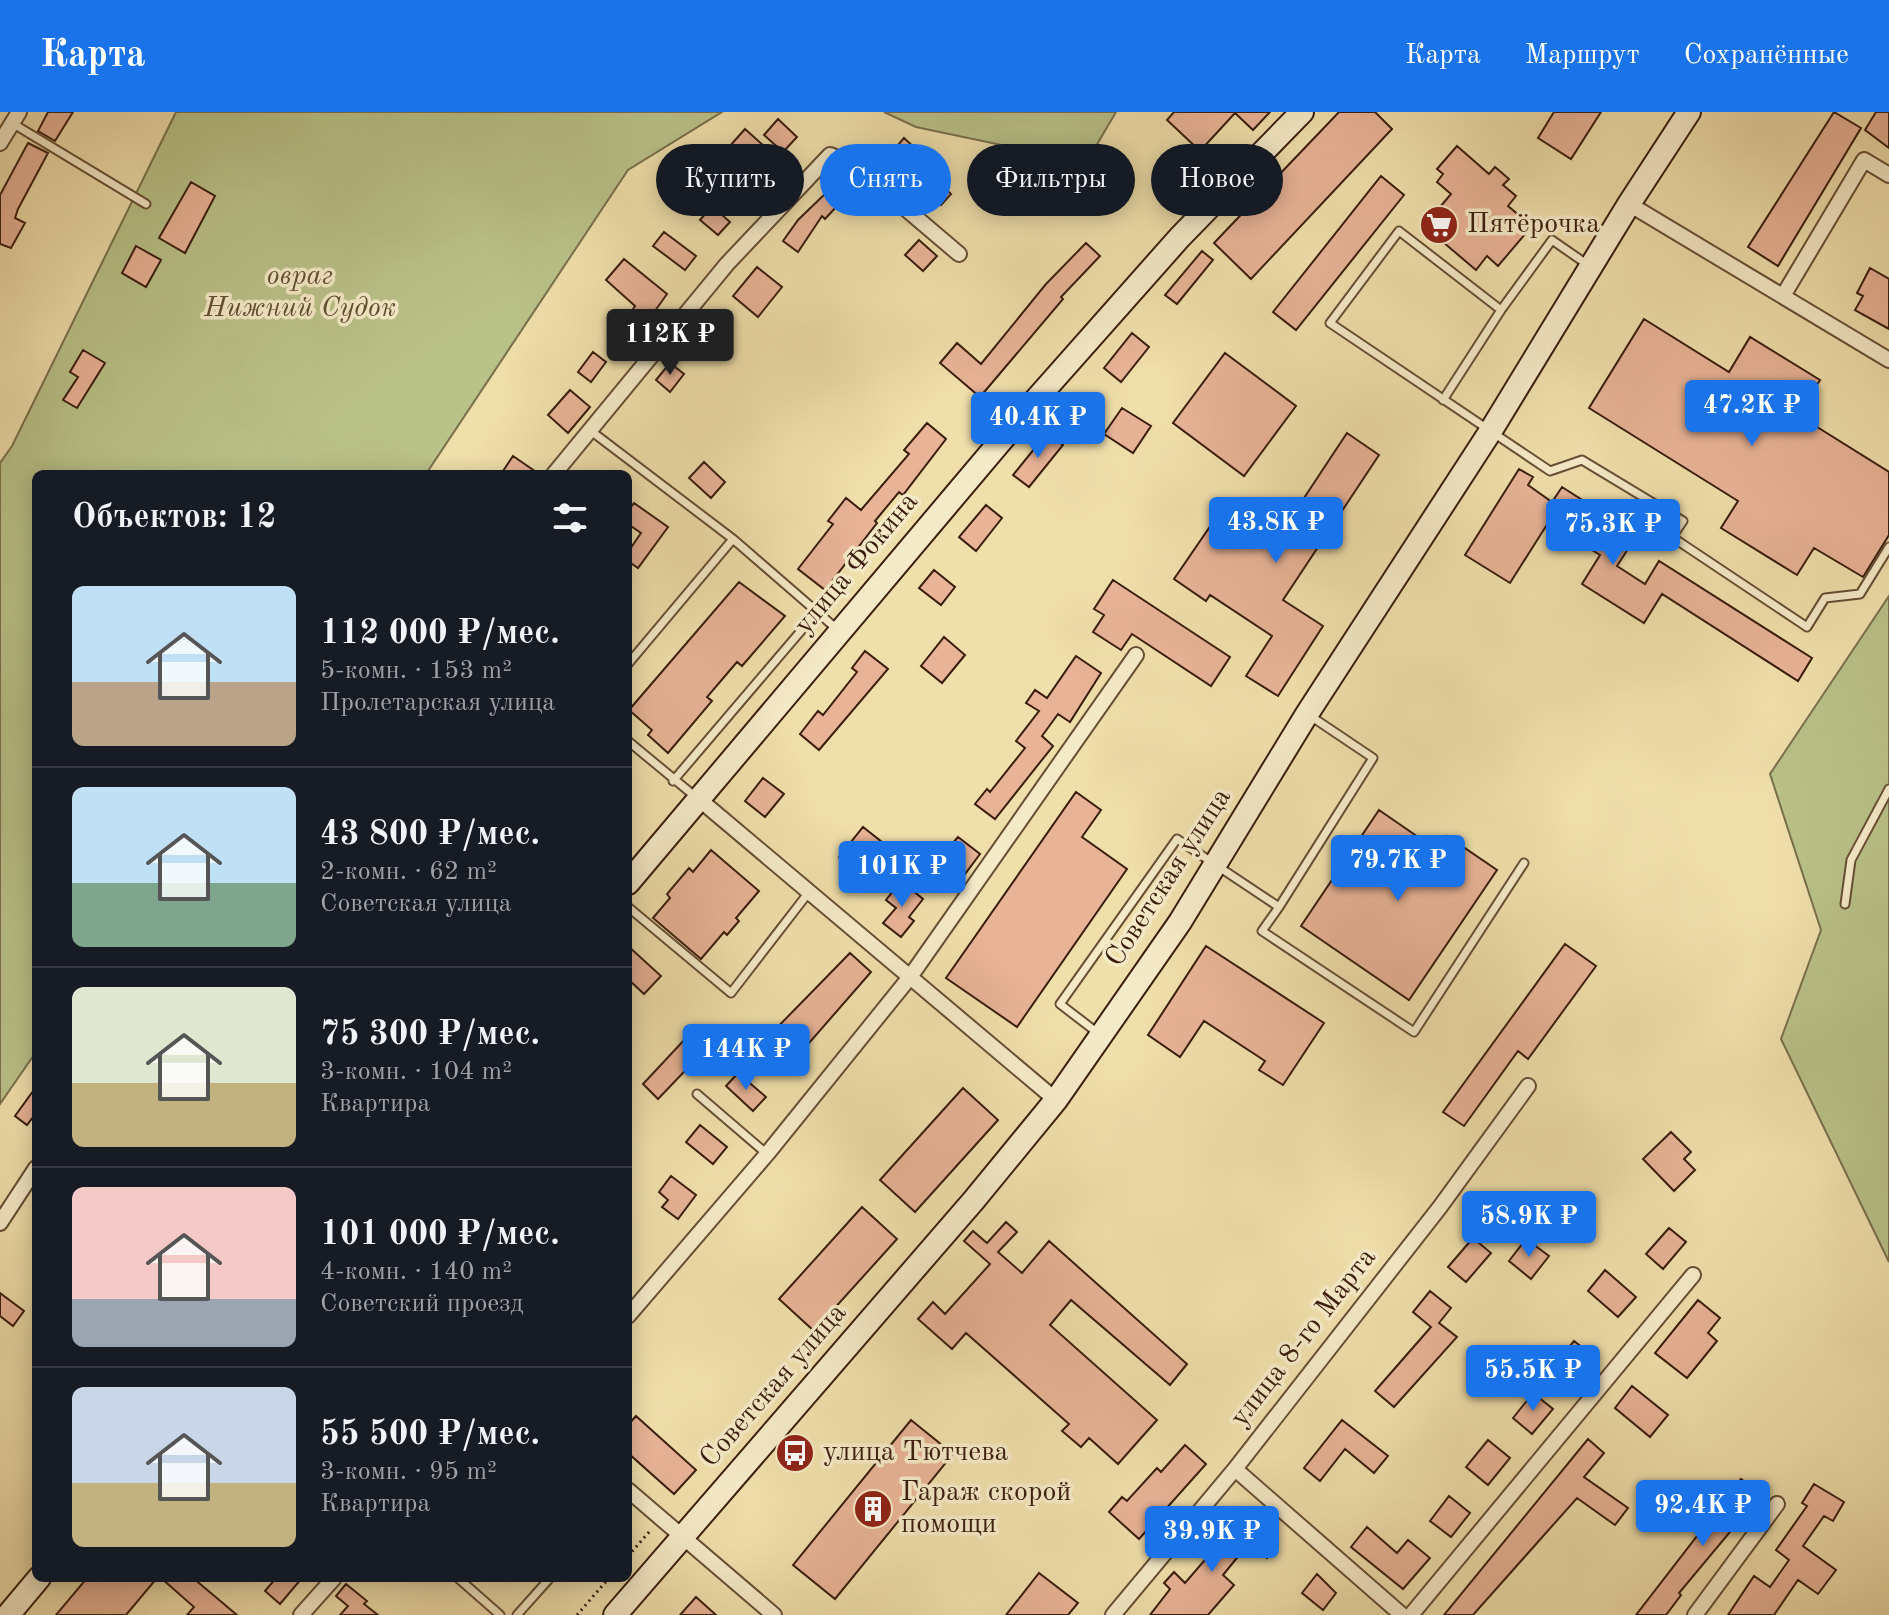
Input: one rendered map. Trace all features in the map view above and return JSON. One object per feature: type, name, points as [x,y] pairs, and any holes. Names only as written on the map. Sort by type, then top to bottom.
[{"type":"main road","name":"улица Фокина","points":[[632,878],[840,631],[1170,249],[1302,112]]},
{"type":"main road","name":"Советская улица","points":[[615,1615],[1056,1100],[1215,866],[1307,714],[1490,432],[1689,112]]},
{"type":"main road","points":[[8,1615],[36,1582]]},
{"type":"street","points":[[0,143],[16,118]]},
{"type":"street","points":[[557,470],[727,264],[830,155],[853,164],[959,254]]},
{"type":"street","points":[[1783,296],[1864,160],[1889,175]]},
{"type":"street","points":[[1629,204],[1889,360]]},
{"type":"street","points":[[632,1311],[767,1154],[910,977],[1136,655]]},
{"type":"street","points":[[700,800],[1056,1100]]},
{"type":"street","name":"улица 8-го Марта","points":[[1113,1615],[1235,1469],[1440,1207],[1528,1086]]},
{"type":"street","points":[[0,1223],[32,1174]]},
{"type":"street","points":[[1411,1615],[1693,1275]]},
{"type":"street","points":[[1235,1469],[1402,1615]]},
{"type":"street","points":[[632,1493],[774,1615]]},
{"type":"street","points":[[1695,1615],[1777,1504]]},
{"type":"street","points":[[301,1615],[330,1582]]},
{"type":"lane","points":[[16,118],[146,204]]},
{"type":"lane","points":[[1501,310],[1399,231],[1330,323],[1550,471],[1582,460],[1683,521],[1672,537],[1807,627],[1825,598],[1860,594],[1889,547]]},
{"type":"lane","points":[[1443,400],[1501,310],[1552,240],[1590,267]]},
{"type":"lane","points":[[591,431],[733,539],[840,631]]},
{"type":"lane","points":[[632,659],[733,539]]},
{"type":"lane","points":[[673,781],[817,612]]},
{"type":"lane","points":[[1307,714],[1373,758],[1262,931],[1414,1032],[1524,863]]},
{"type":"lane","points":[[632,745],[700,800]]},
{"type":"lane","points":[[1845,904],[1851,860],[1889,789]]},
{"type":"lane","points":[[1100,1035],[1060,1004],[1177,839],[1279,907]]},
{"type":"lane","points":[[632,910],[731,993],[809,892]]},
{"type":"lane","points":[[697,1094],[767,1154]]},
{"type":"lane","points":[[463,1582],[500,1615]]},
{"type":"lane","points":[[517,1615],[546,1582]]},
{"type":"path","points":[[632,1551],[650,1531]]},
{"type":"path","points":[[577,1615],[606,1582]]},
{"type":"green space","name":"овраг Нижний Судок","points":[[176,112],[722,112],[670,144],[656,144],[656,153],[628,170],[429,470],[32,470],[32,1058],[0,1104],[0,463],[12,446]]},
{"type":"green space","points":[[884,112],[1116,112],[1097,144],[996,144],[916,127]]},
{"type":"green space","points":[[1889,596],[1889,1262],[1781,1039],[1821,930],[1770,774]]},
{"type":"building","points":[[48,112],[73,112],[55,141],[38,131]]},
{"type":"building","points":[[1174,112],[1270,112],[1253,130],[1235,113],[1206,144],[1193,144],[1167,120]]},
{"type":"building","points":[[1339,112],[1375,112],[1392,129],[1251,279],[1214,243],[1240,216],[1283,216],[1283,171]]},
{"type":"building","points":[[1554,112],[1601,112],[1571,159],[1538,138]]},
{"type":"building","points":[[1834,112],[1861,128],[1778,266],[1748,247]]},
{"type":"building","points":[[1876,112],[1889,112],[1889,148],[1865,130]]},
{"type":"building","points":[[778,119],[797,137],[790,144],[774,144],[764,135]]},
{"type":"building","points":[[745,129],[762,144],[732,144]]},
{"type":"building","points":[[28,143],[48,153],[18,209],[15,218],[25,223],[11,248],[0,244],[0,195]]},
{"type":"building","points":[[1457,146],[1489,174],[1495,167],[1509,179],[1503,185],[1516,196],[1508,206],[1532,226],[1498,266],[1487,256],[1476,270],[1424,226],[1451,194],[1437,182],[1443,174],[1437,169]]},
{"type":"building","points":[[1381,176],[1404,195],[1296,330],[1273,312]]},
{"type":"building","points":[[191,182],[215,196],[185,253],[159,238]]},
{"type":"building","points":[[820,199],[822,216],[798,252],[783,241]]},
{"type":"building","points":[[703,216],[723,216],[730,222],[718,235],[700,220]]},
{"type":"building","points":[[664,232],[696,256],[685,270],[653,246]]},
{"type":"building","points":[[919,240],[937,256],[923,271],[905,255]]},
{"type":"building","points":[[1086,243],[1100,256],[1061,297],[1063,299],[980,397],[940,363],[957,343],[981,364],[1046,284]]},
{"type":"building","points":[[136,246],[161,260],[146,287],[122,273]]},
{"type":"building","points":[[1202,251],[1213,260],[1177,304],[1165,295]]},
{"type":"building","points":[[624,259],[667,294],[650,318],[647,316],[627,347],[614,338],[635,306],[606,280]]},
{"type":"building","points":[[757,267],[782,287],[758,317],[733,296]]},
{"type":"building","points":[[1870,268],[1889,279],[1889,329],[1855,310],[1863,296],[1857,293]]},
{"type":"building","points":[[1644,319],[1729,372],[1750,337],[1820,380],[1798,415],[1889,472],[1889,535],[1863,577],[1814,548],[1797,575],[1721,528],[1738,501],[1589,408]]},
{"type":"building","points":[[1132,333],[1149,347],[1121,382],[1104,368]]},
{"type":"building","points":[[83,350],[105,363],[77,408],[63,400],[78,377],[70,372]]},
{"type":"building","points":[[593,352],[606,362],[591,382],[578,372]]},
{"type":"building","points":[[1225,353],[1296,406],[1244,476],[1173,423]]},
{"type":"building","points":[[670,363],[684,374],[670,392],[656,380]]},
{"type":"building","points":[[570,390],[590,407],[568,433],[548,415]]},
{"type":"building","points":[[1122,408],[1151,426],[1133,453],[1104,434]]},
{"type":"building","points":[[927,423],[946,439],[903,495],[899,492],[875,521],[877,523],[825,590],[798,569],[833,524],[828,521],[846,498],[861,510],[909,454],[904,450]]},
{"type":"building","points":[[1047,433],[1063,445],[1029,487],[1013,475]]},
{"type":"building","points":[[1347,433],[1379,455],[1283,600],[1323,626],[1278,696],[1246,676],[1272,636],[1210,595],[1206,601],[1174,579],[1220,512],[1271,548]]},
{"type":"building","points":[[513,456],[533,470],[504,470]]},
{"type":"building","points":[[704,462],[725,482],[711,498],[689,478]]},
{"type":"building","points":[[1519,469],[1533,477],[1528,485],[1552,502],[1562,487],[1637,535],[1617,566],[1645,584],[1659,561],[1812,658],[1798,681],[1662,594],[1644,623],[1582,584],[1600,555],[1548,523],[1510,583],[1465,555]]},
{"type":"building","points":[[634,503],[668,527],[638,568],[632,564],[632,546],[641,533],[632,527]]},
{"type":"building","points":[[986,505],[1002,518],[976,551],[959,537]]},
{"type":"building","points":[[934,570],[955,587],[941,605],[919,588]]},
{"type":"building","points":[[1113,580],[1230,657],[1211,686],[1132,634],[1121,650],[1093,632],[1104,615],[1094,609]]},
{"type":"building","points":[[739,582],[785,616],[742,666],[737,662],[707,697],[712,701],[668,753],[648,735],[652,730],[632,713],[632,707]]},
{"type":"building","points":[[944,637],[965,655],[942,683],[921,666]]},
{"type":"building","points":[[865,651],[888,669],[819,750],[800,734],[818,711],[823,715],[857,672],[852,668]]},
{"type":"building","points":[[1076,656],[1101,673],[1070,722],[1058,714],[1042,736],[1053,746],[995,819],[975,804],[987,789],[990,792],[1025,748],[1016,741],[1039,711],[1026,703],[1035,690],[1047,698]]},
{"type":"building","points":[[763,778],[784,794],[765,817],[745,801]]},
{"type":"building","points":[[1076,792],[1101,810],[1082,837],[1127,869],[1017,1027],[946,978]]},
{"type":"building","points":[[1379,810],[1437,850],[1447,836],[1497,870],[1409,1000],[1301,926]]},
{"type":"building","points":[[863,827],[887,846],[863,876],[839,857]]},
{"type":"building","points":[[958,837],[980,854],[962,878],[939,860]]},
{"type":"building","points":[[711,850],[759,891],[736,918],[739,921],[727,935],[724,932],[701,959],[653,918],[670,898],[667,894],[689,868],[693,872]]},
{"type":"building","points":[[901,881],[923,899],[909,917],[914,921],[901,937],[883,923],[896,908],[886,900]]},
{"type":"building","points":[[1565,944],[1596,966],[1528,1059],[1518,1051],[1464,1126],[1443,1112]]},
{"type":"building","points":[[1206,946],[1324,1023],[1283,1085],[1259,1070],[1265,1061],[1204,1021],[1180,1057],[1148,1035]]},
{"type":"building","points":[[632,950],[661,976],[644,994],[632,983]]},
{"type":"building","points":[[850,953],[871,972],[789,1066],[763,1042]]},
{"type":"building","points":[[686,1038],[702,1053],[658,1099],[643,1084]]},
{"type":"building","points":[[738,1073],[766,1097],[753,1111],[726,1086]]},
{"type":"building","points":[[963,1088],[998,1120],[915,1212],[880,1180]]},
{"type":"building","points":[[32,1093],[32,1118],[27,1125],[15,1116]]},
{"type":"building","points":[[700,1125],[727,1147],[713,1164],[686,1142]]},
{"type":"building","points":[[1671,1132],[1691,1152],[1684,1159],[1695,1170],[1674,1191],[1643,1159]]},
{"type":"building","points":[[671,1176],[696,1195],[678,1219],[662,1207],[668,1200],[659,1192]]},
{"type":"building","points":[[862,1207],[897,1239],[814,1331],[779,1299]]},
{"type":"building","points":[[1006,1222],[1017,1232],[998,1252],[1022,1273],[1049,1241],[1187,1364],[1170,1385],[1071,1300],[1050,1325],[1157,1420],[1118,1464],[1089,1438],[1081,1447],[1062,1431],[1069,1424],[966,1333],[952,1349],[918,1319],[933,1302],[945,1314],[990,1264],[964,1241],[973,1231],[987,1243]]},
{"type":"building","points":[[1669,1228],[1686,1242],[1663,1269],[1646,1254]]},
{"type":"building","points":[[1473,1238],[1491,1253],[1466,1282],[1448,1267]]},
{"type":"building","points":[[1526,1239],[1549,1256],[1531,1279],[1509,1261]]},
{"type":"building","points":[[1605,1270],[1636,1297],[1618,1317],[1588,1291]]},
{"type":"building","points":[[1430,1291],[1451,1308],[1439,1323],[1457,1337],[1394,1407],[1375,1391],[1431,1327],[1413,1312]]},
{"type":"building","points":[[0,1293],[24,1311],[13,1326],[0,1316]]},
{"type":"building","points":[[1698,1300],[1720,1318],[1708,1333],[1717,1341],[1687,1378],[1655,1353]]},
{"type":"building","points":[[1574,1341],[1593,1356],[1576,1377],[1557,1362]]},
{"type":"building","points":[[1632,1386],[1668,1415],[1650,1437],[1615,1408]]},
{"type":"building","points":[[1533,1393],[1553,1409],[1532,1434],[1513,1418]]},
{"type":"building","points":[[636,1416],[696,1470],[674,1494],[632,1457],[632,1420]]},
{"type":"building","name":"Гараж скорой помощи","points":[[911,1420],[953,1454],[835,1599],[793,1565]]},
{"type":"building","points":[[1342,1420],[1388,1456],[1374,1473],[1345,1449],[1320,1481],[1304,1468]]},
{"type":"building","points":[[1588,1439],[1604,1453],[1584,1477],[1628,1508],[1615,1525],[1577,1498],[1473,1615],[1444,1615]]},
{"type":"building","points":[[1488,1440],[1510,1458],[1488,1485],[1466,1467]]},
{"type":"building","points":[[1185,1445],[1206,1464],[1139,1539],[1109,1512],[1122,1497],[1127,1501],[1157,1468],[1161,1472]]},
{"type":"building","points":[[1741,1479],[1764,1497],[1738,1530],[1734,1527],[1679,1593],[1681,1595],[1666,1615],[1636,1615]]},
{"type":"building","points":[[1814,1484],[1844,1502],[1833,1521],[1824,1516],[1803,1546],[1836,1570],[1818,1594],[1798,1580],[1774,1615],[1728,1615],[1754,1576],[1770,1587],[1789,1560],[1776,1550],[1807,1506],[1802,1503]]},
{"type":"building","points":[[1449,1496],[1470,1513],[1451,1537],[1430,1521]]},
{"type":"building","points":[[1242,1517],[1277,1545],[1267,1558],[1249,1543],[1223,1575],[1234,1585],[1208,1615],[1150,1615],[1170,1589],[1164,1583],[1174,1572],[1185,1583]]},
{"type":"building","points":[[1367,1527],[1397,1553],[1408,1540],[1430,1558],[1403,1589],[1351,1547]]},
{"type":"building","points":[[1039,1573],[1078,1603],[1068,1615],[1006,1615]]},
{"type":"building","points":[[1317,1574],[1336,1593],[1323,1610],[1302,1593]]},
{"type":"building","points":[[84,1582],[154,1582],[126,1615],[56,1615]]},
{"type":"building","points":[[166,1582],[198,1582],[237,1615],[187,1615],[194,1607]]},
{"type":"building","points":[[273,1582],[299,1582],[280,1604],[265,1591]]},
{"type":"building","points":[[346,1584],[367,1601],[364,1604],[378,1615],[340,1615],[348,1606],[336,1596]]},
{"type":"building","points":[[696,1597],[716,1615],[680,1615]]},
{"type":"place","name":"Пятёрочка","points":[[1439,225]]},
{"type":"place","name":"улица Тютчева","points":[[795,1453]]},
{"type":"place","name":"Гараж скорой помощи","points":[[873,1509]]}]
